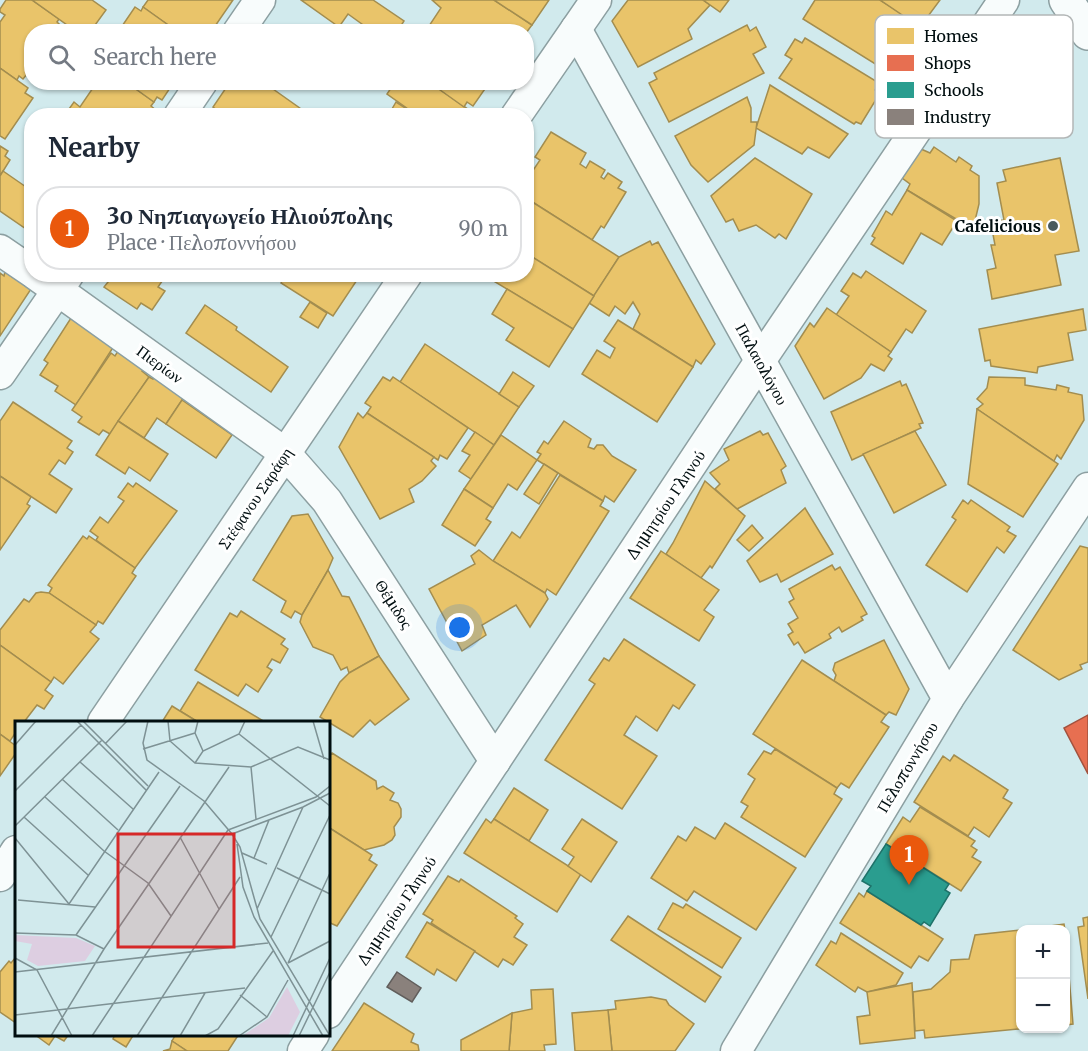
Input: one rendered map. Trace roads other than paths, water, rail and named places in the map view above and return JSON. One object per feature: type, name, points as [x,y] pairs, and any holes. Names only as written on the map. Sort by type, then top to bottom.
[{"type":"street","points":[[244,24],[260,0]]},
{"type":"street","points":[[534,90],[596,0]]},
{"type":"street","name":"Δημητρίου Γληνού","points":[[994,15],[1004,0]]},
{"type":"street","points":[[1066,0],[1088,33]]},
{"type":"street","name":"Παλαιολόγου","points":[[576,29],[948,699]]},
{"type":"street","points":[[184,108],[197,90]]},
{"type":"street","points":[[522,108],[534,90]]},
{"type":"street","name":"Δημητρίου Γληνού","points":[[330,1010],[911,138]]},
{"type":"street","name":"Πιερίων","points":[[0,250],[24,264]]},
{"type":"street","points":[[0,374],[46,282]]},
{"type":"street","name":"Πιερίων","points":[[53,282],[285,453]]},
{"type":"street","name":"Στέφανου Σαράφη","points":[[104,721],[402,282]]},
{"type":"street","name":"Θέμιδος","points":[[285,453],[327,501],[495,761]]},
{"type":"street","name":"Πελοποννήσου","points":[[736,1051],[948,699],[1088,488]]},
{"type":"street","points":[[0,876],[15,853]]},
{"type":"street","points":[[303,1051],[313,1036]]},
{"type":"place","name":"Cafelicious","points":[[1053,226]]},
{"type":"place","name":"3o Νηπιαγωγείο Ηλιούπολης","points":[[909,885]]}]
